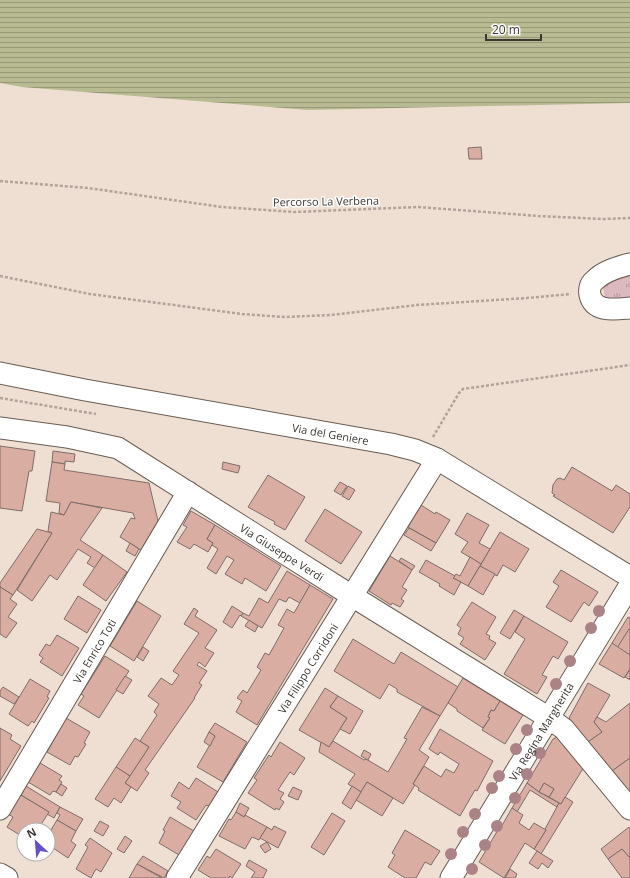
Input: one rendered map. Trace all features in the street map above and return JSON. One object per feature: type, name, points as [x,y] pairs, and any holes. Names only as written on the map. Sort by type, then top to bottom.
[{"type":"street","points":[[630,264],[613,269],[599,276],[590,286],[590,292],[593,302],[598,306],[611,309],[630,308]]},
{"type":"street","name":"Via del Geniere","points":[[0,373],[85,390],[391,444],[416,450],[433,451],[630,577]]},
{"type":"street","name":"Via Giuseppe Verdi","points":[[0,428],[67,438],[118,448],[549,718],[564,729],[630,809]]},
{"type":"street","name":"Via Filippo Corridoni","points":[[177,878],[352,596],[433,451]]},
{"type":"street","name":"Via Enrico Toti","points":[[0,809],[188,492]]},
{"type":"street","name":"Via Regina Margherita","points":[[451,878],[630,585]]},
{"type":"street","points":[[0,874],[7,878]]},
{"type":"path","name":"Percorso La Verbena","points":[[0,181],[88,188],[222,207],[294,212],[418,207],[545,216],[603,219],[630,218]]},
{"type":"path","points":[[0,276],[90,294],[242,314],[284,317],[331,315],[425,304],[573,294]]},
{"type":"path","points":[[433,451],[459,393],[463,389],[630,365]]},
{"type":"green space","points":[[630,272],[630,301],[613,300],[605,297],[602,282]]},
{"type":"shaded area","points":[[0,0],[630,0],[630,103],[308,110],[22,87],[0,83]]},
{"type":"building","points":[[481,147],[482,159],[469,159],[468,148]]},
{"type":"building","points":[[0,446],[35,451],[32,471],[29,471],[22,511],[0,508]]},
{"type":"building","points":[[53,451],[75,454],[74,462],[65,461],[65,464],[52,462]]},
{"type":"building","points":[[52,462],[65,464],[64,470],[149,483],[158,521],[141,550],[120,537],[131,518],[135,519],[133,513],[71,502],[64,515],[59,513],[60,503],[46,501]]},
{"type":"building","points":[[223,462],[240,466],[238,473],[222,469]]},
{"type":"building","points":[[572,467],[612,491],[616,485],[630,494],[630,507],[613,533],[553,496],[555,495],[552,493],[553,485],[557,479],[560,478],[564,480]]},
{"type":"building","points":[[268,475],[305,497],[285,530],[274,524],[275,522],[248,507]]},
{"type":"building","points":[[340,482],[347,486],[341,495],[334,491]]},
{"type":"building","points":[[348,486],[355,490],[349,500],[342,496]]},
{"type":"building","points":[[71,502],[102,508],[80,540],[103,555],[95,568],[87,563],[91,557],[78,549],[57,580],[50,575],[32,601],[17,590],[52,533],[48,531],[51,512],[64,515]]},
{"type":"building","points":[[421,505],[435,514],[436,512],[450,520],[436,543],[408,527]]},
{"type":"building","points":[[325,509],[362,532],[341,564],[305,541]]},
{"type":"building","points":[[191,511],[215,525],[207,539],[213,543],[208,552],[194,544],[190,549],[177,542],[187,527],[183,525]]},
{"type":"building","points":[[467,513],[489,525],[479,543],[490,549],[481,564],[461,552],[468,542],[455,534]]},
{"type":"building","points":[[215,525],[281,566],[266,591],[245,578],[242,584],[225,574],[234,560],[227,556],[216,574],[207,568],[218,549],[207,539]]},
{"type":"building","points":[[409,528],[436,543],[431,551],[404,535]]},
{"type":"building","points":[[37,529],[52,533],[13,595],[0,587],[0,583]]},
{"type":"building","points":[[500,532],[529,549],[515,572],[503,565],[497,576],[480,566]]},
{"type":"building","points":[[130,543],[139,549],[135,556],[126,551]]},
{"type":"building","points":[[103,555],[127,572],[106,601],[83,585]]},
{"type":"building","points":[[390,556],[412,570],[402,587],[407,590],[401,599],[404,601],[400,607],[392,603],[391,605],[369,591]]},
{"type":"building","points":[[470,557],[481,564],[468,586],[453,578],[456,574],[460,576]]},
{"type":"building","points":[[401,558],[415,566],[412,570],[399,561]]},
{"type":"building","points":[[426,560],[455,576],[453,578],[461,582],[454,595],[439,586],[440,584],[419,572]]},
{"type":"building","points":[[480,566],[495,574],[483,595],[468,586]]},
{"type":"building","points":[[561,570],[598,592],[589,606],[584,602],[571,622],[546,607],[559,586],[553,582]]},
{"type":"building","points":[[287,571],[310,585],[300,603],[289,597],[286,602],[279,599],[262,628],[241,616],[243,613],[249,616],[259,598],[268,603]]},
{"type":"building","points":[[310,585],[333,599],[257,725],[236,712],[242,701],[237,698],[243,690],[247,693],[261,670],[257,667],[265,653],[269,655],[284,628],[278,625],[287,609],[294,613]]},
{"type":"building","points":[[0,587],[13,595],[10,599],[17,604],[8,617],[17,623],[6,638],[0,634]]},
{"type":"building","points":[[78,596],[101,610],[87,633],[64,619]]},
{"type":"building","points":[[137,601],[161,616],[134,661],[110,646]]},
{"type":"building","points":[[472,602],[496,617],[486,634],[490,636],[489,639],[496,643],[485,660],[460,644],[464,638],[458,634],[461,628],[457,625]]},
{"type":"building","points":[[232,606],[243,613],[241,616],[240,615],[232,628],[223,622]]},
{"type":"building","points":[[194,608],[198,611],[195,616],[217,630],[205,648],[214,653],[205,667],[199,662],[197,665],[207,671],[199,683],[202,685],[195,698],[145,770],[149,773],[137,791],[125,783],[149,747],[140,741],[157,715],[154,712],[159,704],[148,696],[161,678],[172,685],[179,675],[173,671],[199,633],[184,624]]},
{"type":"building","points":[[514,610],[524,616],[510,639],[500,633]]},
{"type":"building","points":[[524,616],[568,642],[558,659],[553,656],[542,675],[547,677],[537,694],[504,674],[525,639],[515,632]]},
{"type":"building","points":[[628,617],[630,618],[630,630],[617,648],[612,643]]},
{"type":"building","points":[[249,620],[258,626],[255,632],[245,626]]},
{"type":"building","points":[[629,629],[630,630],[630,655],[617,648]]},
{"type":"building","points":[[57,635],[79,648],[62,676],[40,662],[43,658],[39,655],[46,644],[50,646]]},
{"type":"building","points":[[353,639],[394,664],[401,652],[458,687],[440,716],[397,692],[397,689],[389,684],[380,699],[334,671]]},
{"type":"building","points":[[612,643],[630,655],[630,669],[624,678],[599,664]]},
{"type":"building","points":[[143,647],[149,651],[143,661],[137,657]]},
{"type":"building","points":[[105,656],[129,671],[99,718],[78,705],[84,696],[81,694]]},
{"type":"building","points":[[630,669],[630,680],[625,677]]},
{"type":"building","points":[[125,676],[132,680],[123,694],[116,690]]},
{"type":"building","points":[[463,678],[500,701],[494,711],[491,710],[488,717],[490,718],[483,728],[457,711],[457,709],[448,703]]},
{"type":"building","points":[[30,679],[50,691],[47,697],[49,698],[34,723],[32,721],[28,726],[9,714]]},
{"type":"building","points":[[588,683],[610,695],[594,722],[602,732],[588,742],[569,718]]},
{"type":"building","points":[[3,687],[19,697],[14,704],[0,696],[0,691]]},
{"type":"building","points":[[325,688],[338,696],[330,707],[347,718],[329,747],[299,730]]},
{"type":"building","points":[[338,696],[363,711],[350,734],[340,729],[347,718],[330,707]]},
{"type":"building","points":[[500,701],[523,715],[505,744],[482,730],[490,718],[488,717],[491,710],[494,711]]},
{"type":"building","points":[[630,703],[630,758],[612,771],[588,742],[602,732],[594,722],[597,717],[606,722]]},
{"type":"building","points":[[422,707],[440,716],[419,750],[429,757],[413,784],[415,785],[403,804],[367,782],[361,792],[348,784],[355,774],[319,752],[321,742],[329,747],[333,741],[364,760],[366,759],[388,772],[407,739],[404,738]]},
{"type":"building","points":[[66,718],[90,732],[84,743],[86,744],[78,757],[75,756],[70,765],[47,752]]},
{"type":"building","points":[[215,723],[247,742],[223,782],[197,767],[215,736],[209,732]]},
{"type":"building","points":[[0,728],[12,735],[10,739],[21,746],[0,781]]},
{"type":"building","points":[[440,729],[493,761],[477,791],[475,790],[460,816],[418,790],[419,788],[413,784],[424,766],[441,777],[446,769],[454,773],[459,764],[440,752],[438,755],[429,749]]},
{"type":"building","points":[[209,732],[215,736],[210,746],[204,742]]},
{"type":"building","points":[[557,737],[584,767],[561,804],[549,797],[554,789],[544,783],[539,792],[527,783],[553,739]]},
{"type":"building","points":[[135,738],[149,747],[130,776],[116,767]]},
{"type":"building","points":[[280,742],[305,758],[294,775],[290,772],[278,790],[284,793],[280,799],[284,802],[279,810],[276,808],[275,810],[248,793],[257,780],[254,778],[269,755],[271,757]]},
{"type":"building","points":[[364,750],[371,754],[368,760],[361,756]]},
{"type":"building","points":[[630,758],[630,793],[612,771]]},
{"type":"building","points":[[40,763],[62,776],[59,780],[62,782],[56,792],[53,791],[50,795],[28,782]]},
{"type":"building","points":[[116,767],[130,776],[125,783],[131,787],[121,803],[114,798],[108,807],[95,799]]},
{"type":"building","points":[[196,778],[218,792],[209,806],[206,805],[196,820],[177,808],[181,802],[171,796],[179,782],[189,789]]},
{"type":"building","points":[[367,782],[393,798],[382,816],[356,800]]},
{"type":"building","points":[[527,783],[539,792],[559,803],[557,807],[530,790],[517,812],[512,808]]},
{"type":"building","points":[[544,783],[554,789],[549,797],[539,792]]},
{"type":"building","points":[[61,784],[67,788],[62,796],[56,792]]},
{"type":"building","points":[[26,786],[60,807],[54,818],[47,814],[49,812],[21,795]]},
{"type":"building","points":[[352,786],[361,792],[351,809],[342,803]]},
{"type":"building","points":[[293,787],[302,791],[298,800],[288,796]]},
{"type":"building","points":[[19,794],[49,812],[43,822],[16,822],[16,833],[7,827],[13,817],[8,814]]},
{"type":"building","points":[[565,797],[573,802],[541,854],[534,849],[546,830],[545,829],[559,803],[561,804]]},
{"type":"building","points":[[240,803],[249,808],[244,817],[236,812]]},
{"type":"building","points":[[60,807],[83,819],[76,831],[57,820],[60,815],[57,813]]},
{"type":"building","points":[[512,808],[523,815],[519,823],[529,830],[534,823],[546,830],[534,849],[525,843],[504,878],[479,862]]},
{"type":"building","points":[[236,812],[244,817],[245,815],[267,827],[259,840],[252,837],[245,849],[219,836],[229,819],[231,820]]},
{"type":"building","points":[[332,813],[345,821],[324,855],[311,847]]},
{"type":"building","points":[[170,817],[194,831],[179,855],[159,843],[165,831],[163,830]]},
{"type":"building","points":[[57,820],[76,831],[71,841],[76,845],[68,858],[56,850]]},
{"type":"building","points":[[100,821],[109,826],[103,836],[94,831]]},
{"type":"building","points":[[274,826],[286,832],[278,848],[260,838],[267,827],[272,830]]},
{"type":"building","points":[[629,827],[630,858],[622,849],[608,859],[601,849]]},
{"type":"building","points":[[405,830],[440,851],[431,865],[425,862],[416,878],[405,878],[388,867],[395,855],[392,853]]},
{"type":"building","points":[[125,836],[132,841],[124,853],[117,849]]},
{"type":"building","points":[[90,838],[112,853],[101,872],[96,869],[91,878],[76,869],[88,847],[85,845]]},
{"type":"building","points":[[267,842],[271,849],[265,853],[260,846]]},
{"type":"building","points":[[216,849],[241,864],[232,878],[230,876],[229,878],[211,878],[198,870],[207,856],[210,858]]},
{"type":"building","points":[[622,849],[630,858],[630,878],[622,878],[608,859]]},
{"type":"building","points":[[537,851],[553,861],[548,868],[542,863],[538,869],[529,863]]},
{"type":"building","points":[[143,856],[168,871],[164,878],[137,864]]},
{"type":"building","points":[[249,860],[267,870],[263,878],[251,878],[255,872],[246,866]]},
{"type":"building","points":[[137,864],[162,878],[129,878]]},
{"type":"building","points":[[510,869],[517,874],[515,878],[505,878]]}]
